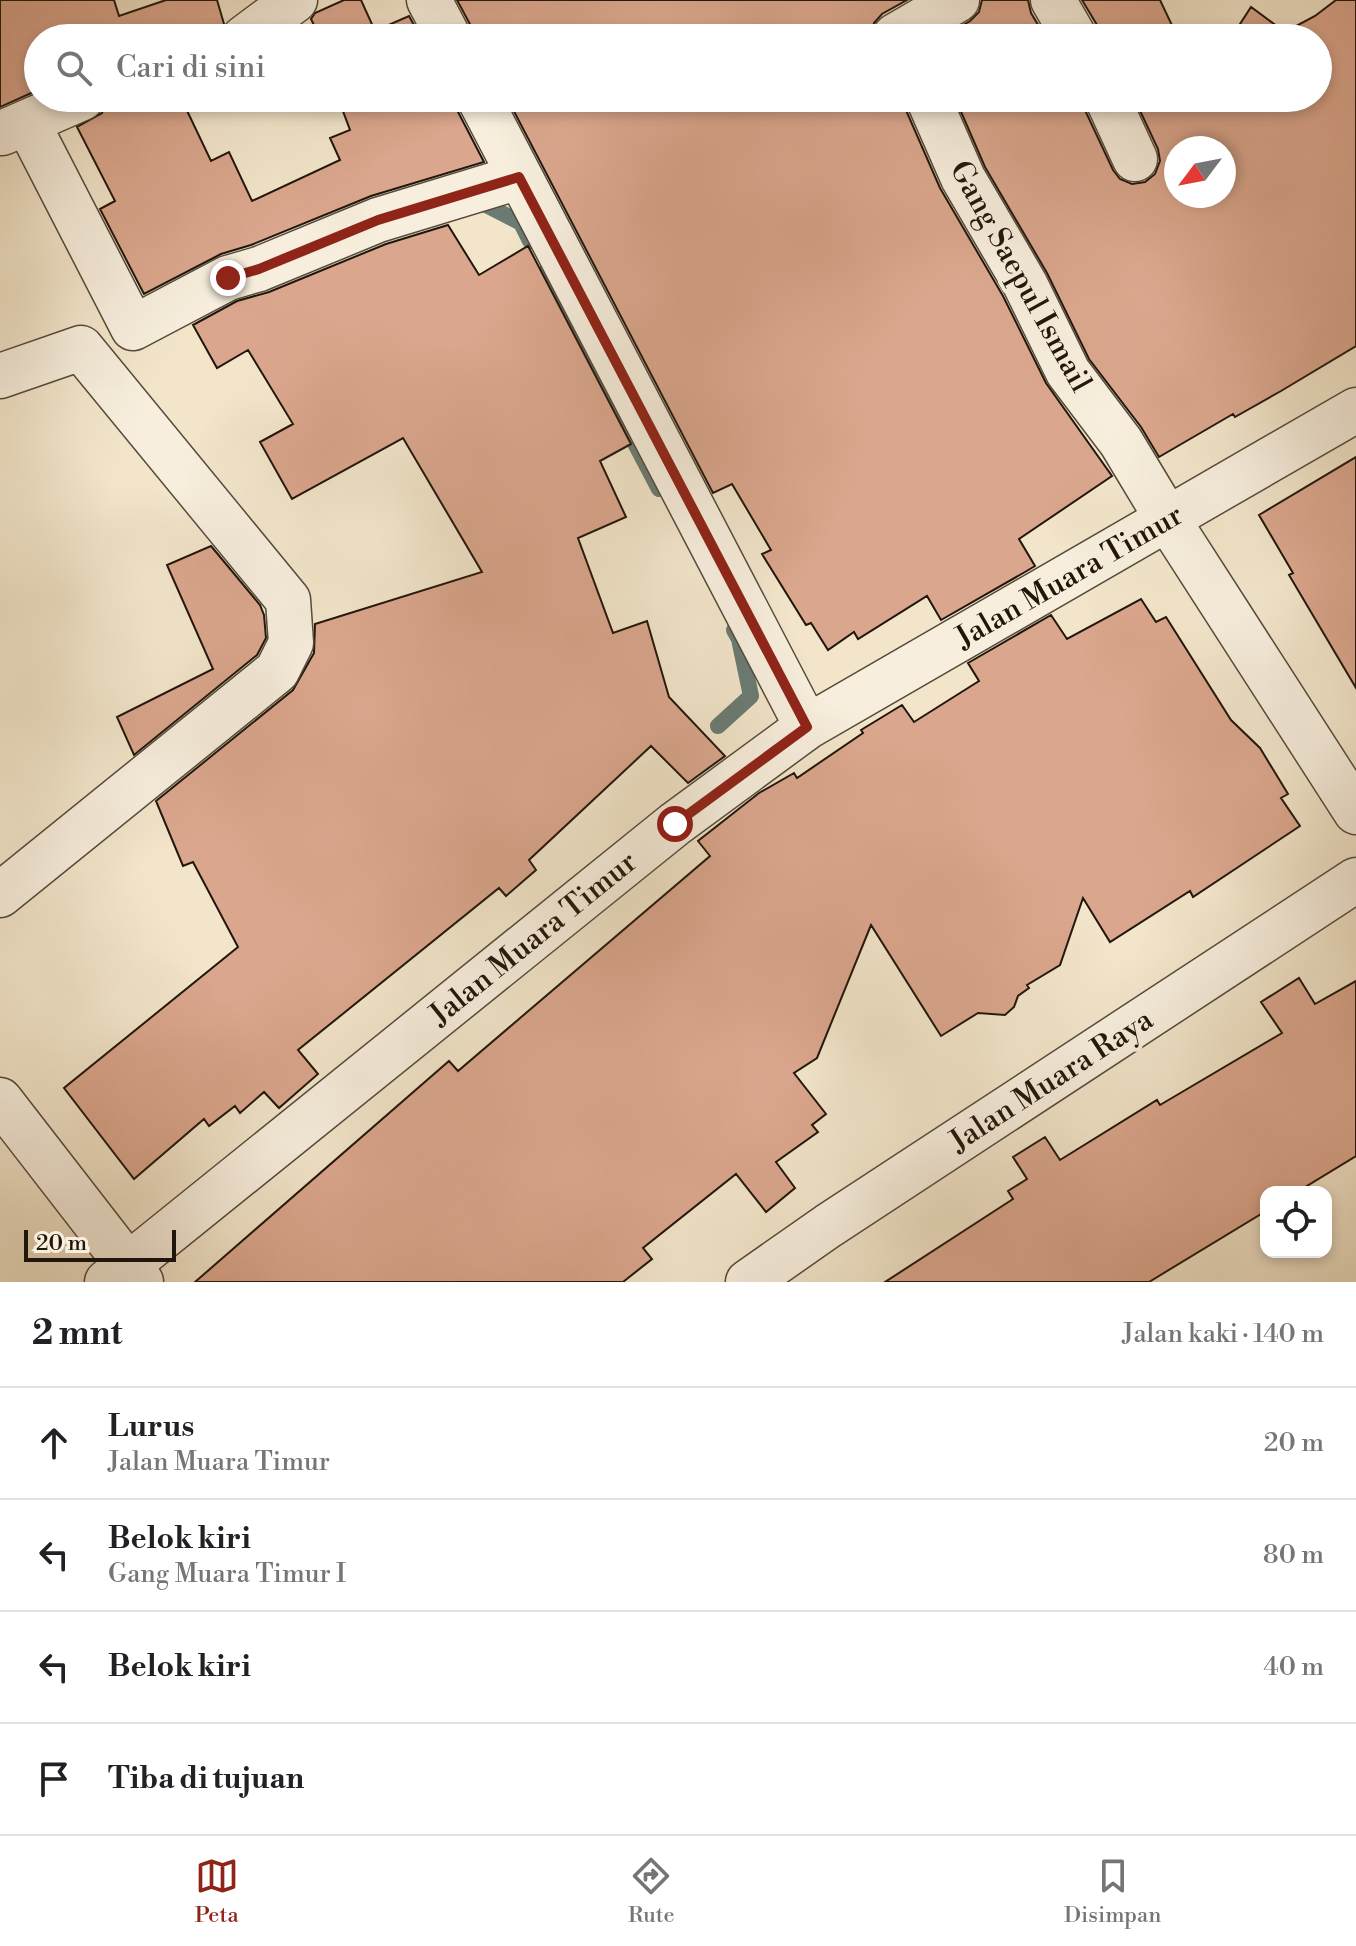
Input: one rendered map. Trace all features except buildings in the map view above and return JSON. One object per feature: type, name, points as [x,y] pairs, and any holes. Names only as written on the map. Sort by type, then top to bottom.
[{"type":"street","points":[[263,24],[295,0]]},
{"type":"street","points":[[429,0],[442,24]]},
{"type":"street","points":[[917,24],[957,0]]},
{"type":"street","points":[[1053,0],[1067,24]]},
{"type":"street","points":[[50,112],[14,128],[133,328],[228,278],[259,269],[378,220],[519,177]]},
{"type":"street","points":[[486,112],[807,727]]},
{"type":"street","name":"Gang Saepul Ismail","points":[[934,112],[963,178],[1025,284],[1068,372],[1121,442],[1356,812]]},
{"type":"street","points":[[1113,112],[1135,159]]},
{"type":"street","points":[[0,376],[81,348],[288,600],[291,643],[277,671],[0,895]]},
{"type":"street","name":"Jalan Muara Timur","points":[[125,1276],[675,824],[807,727],[1356,410]]},
{"type":"street","name":"Jalan Muara Raya","points":[[748,1282],[828,1226],[1356,880]]},
{"type":"street","points":[[0,1100],[125,1276]]},
{"type":"waterway","points":[[472,205],[484,204],[521,223],[530,241]]},
{"type":"waterway","points":[[545,272],[659,489]]},
{"type":"waterway","points":[[718,726],[751,696],[739,639],[734,630]]},
{"type":"route","points":[[228,278],[259,269],[378,220],[519,177],[807,727],[675,824]]}]
